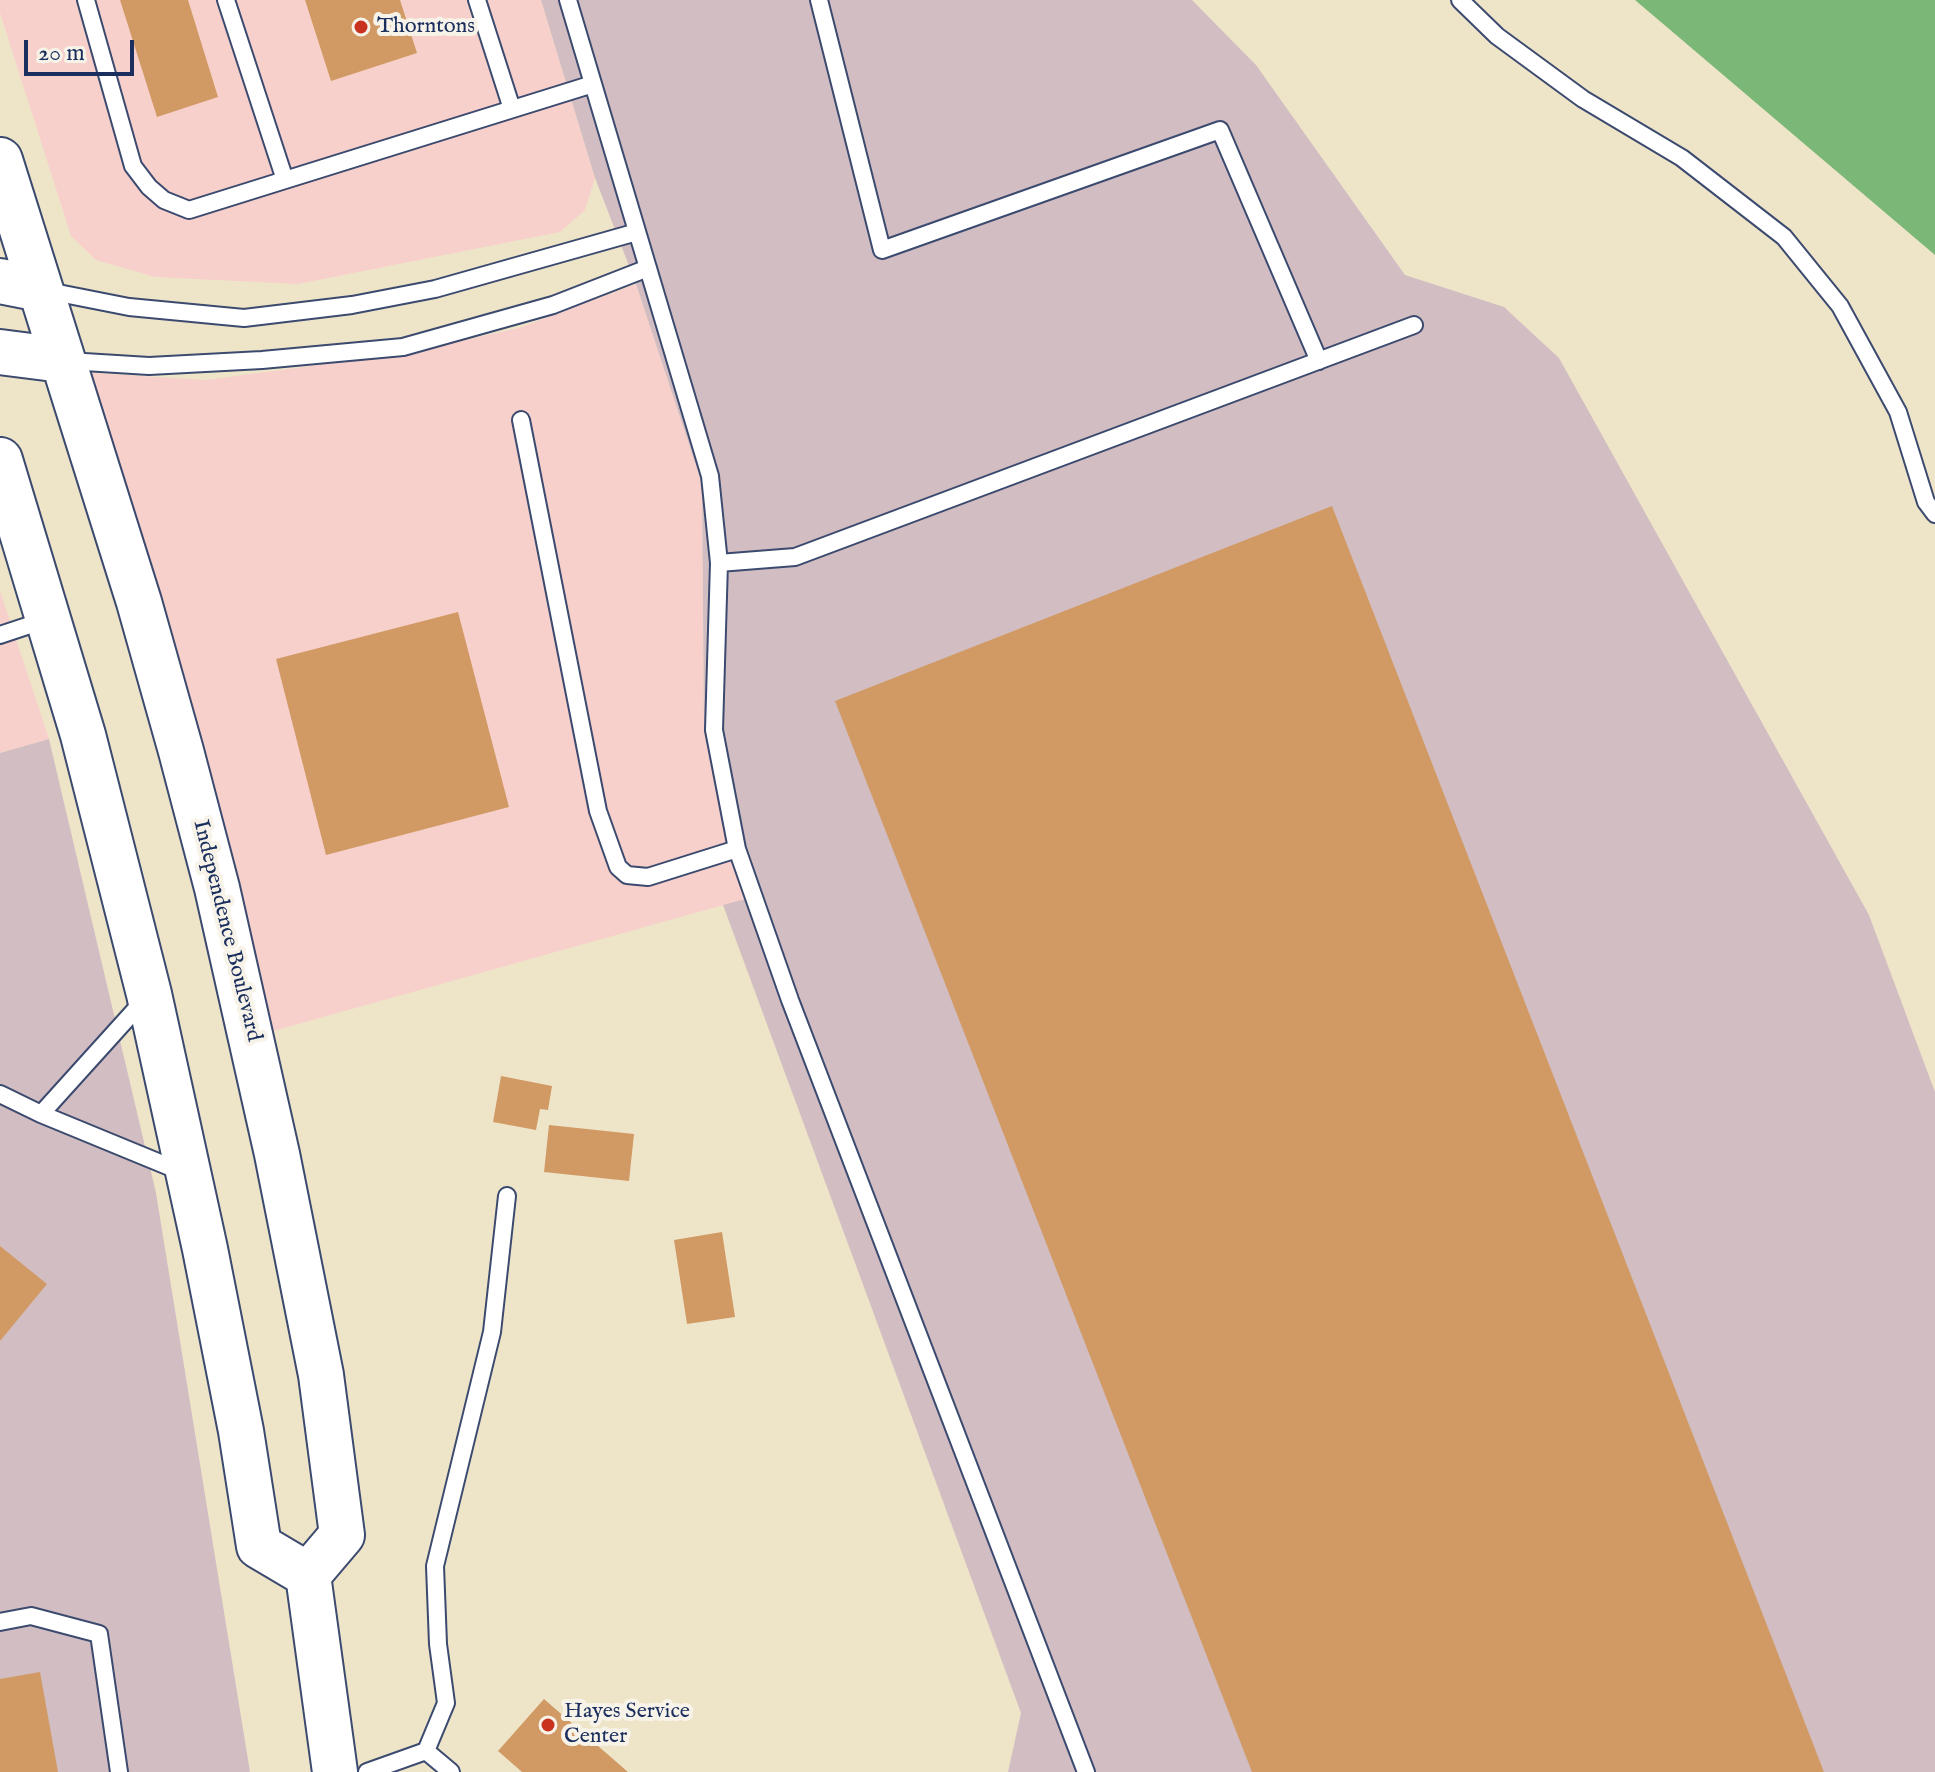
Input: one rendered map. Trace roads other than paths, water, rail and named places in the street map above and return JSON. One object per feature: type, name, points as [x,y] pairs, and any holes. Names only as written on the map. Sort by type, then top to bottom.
[{"type":"main road","name":"Independence Boulevard","points":[[0,160],[20,285],[62,360],[139,602],[181,751],[217,888],[274,1139],[321,1375],[342,1535],[308,1575]]},
{"type":"main road","points":[[0,352],[62,360]]},
{"type":"main road","points":[[0,460],[108,827],[149,994],[241,1431],[259,1546],[308,1575],[335,1772]]},
{"type":"lane","points":[[86,0],[133,166],[164,200],[189,210],[593,84]]},
{"type":"lane","points":[[226,0],[285,180]]},
{"type":"lane","points":[[477,0],[512,109]]},
{"type":"lane","points":[[568,0],[710,476],[719,563],[714,730],[737,849],[790,1000],[1086,1772]]},
{"type":"lane","points":[[819,0],[882,250],[1220,130],[1319,361]]},
{"type":"lane","points":[[1460,0],[1497,36],[1583,99],[1682,158],[1784,237],[1840,306],[1898,412],[1926,502],[1935,514]]},
{"type":"lane","points":[[20,285],[129,307],[244,318],[352,305],[435,289],[637,232]]},
{"type":"lane","points":[[62,360],[149,366],[262,360],[403,347],[553,305],[648,268]]},
{"type":"lane","points":[[719,563],[795,557],[1414,325]]},
{"type":"lane","points":[[521,420],[598,811],[618,867],[627,875],[648,877],[737,849]]},
{"type":"lane","points":[[0,635],[49,619]]},
{"type":"lane","points":[[41,1114],[149,994]]},
{"type":"lane","points":[[0,1094],[189,1175]]},
{"type":"lane","points":[[367,1772],[426,1751],[446,1703],[438,1644],[435,1566],[492,1332],[507,1196]]},
{"type":"lane","points":[[0,1622],[31,1616],[99,1634],[119,1772]]},
{"type":"lane","points":[[426,1751],[451,1772]]},
{"type":"place","name":"Thorntons","points":[[361,27]]},
{"type":"place","name":"Hayes Service Center","points":[[548,1725]]}]
